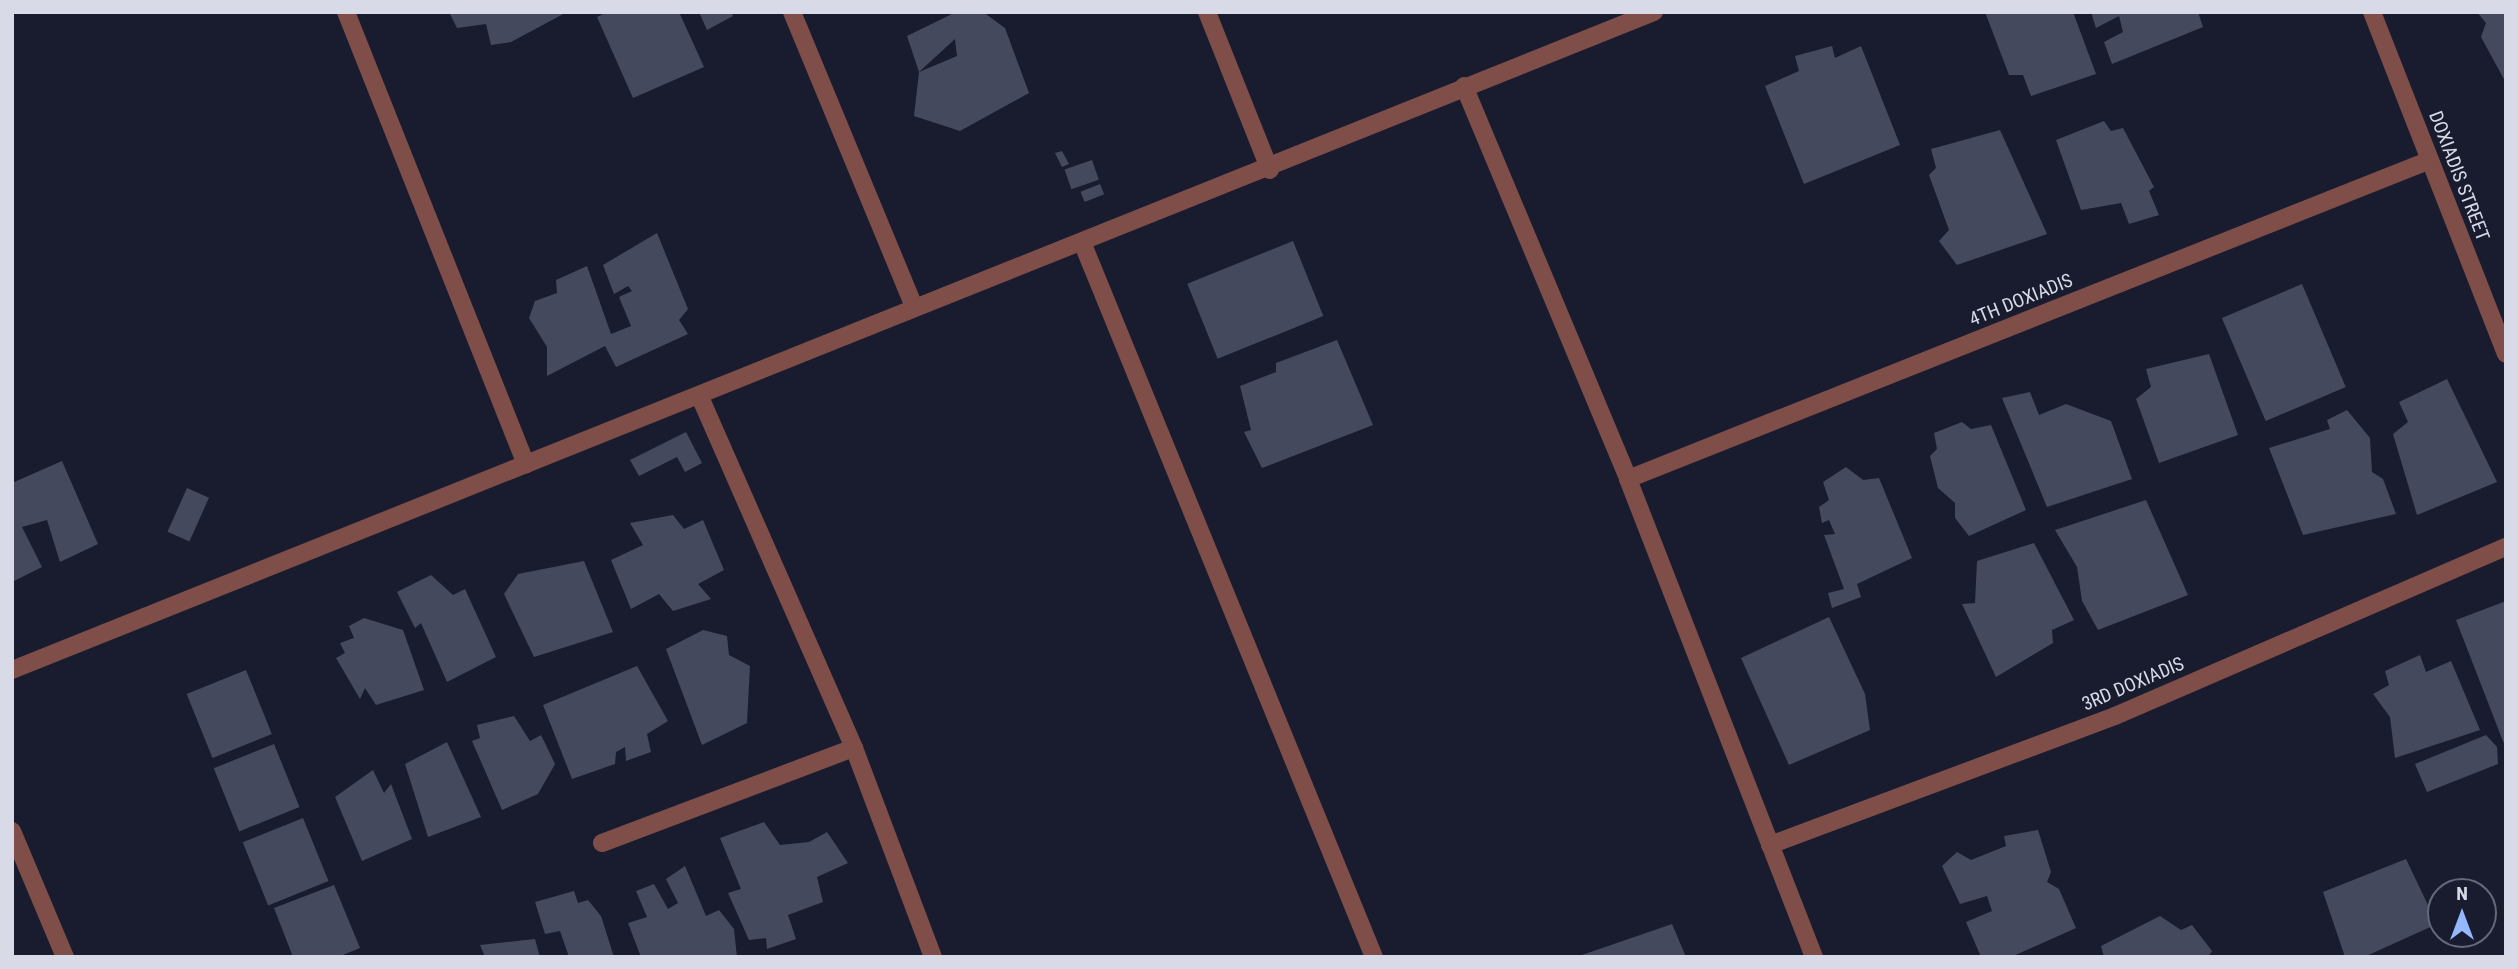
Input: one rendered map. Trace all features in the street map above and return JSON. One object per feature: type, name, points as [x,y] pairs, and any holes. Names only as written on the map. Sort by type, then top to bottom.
[{"type":"street","points":[[346,12],[526,464]]},
{"type":"street","points":[[792,12],[914,307]]},
{"type":"street","points":[[1207,12],[1270,170]]},
{"type":"street","points":[[12,670],[700,397],[914,307],[1270,170],[1634,16],[1654,12]]},
{"type":"street","name":"DOXIADIS STREET","points":[[2372,12],[2506,354]]},
{"type":"street","points":[[1464,86],[1628,479],[1814,957]]},
{"type":"street","name":"4TH DOXIADIS","points":[[1628,479],[2430,160]]},
{"type":"street","points":[[1082,242],[1374,957]]},
{"type":"street","points":[[700,397],[854,748],[933,957]]},
{"type":"street","name":"3RD DOXIADIS","points":[[1770,845],[2115,716],[2506,547]]},
{"type":"street","points":[[602,843],[854,748]]},
{"type":"street","points":[[12,831],[65,957]]},
{"type":"building","points":[[449,12],[567,12],[511,42],[491,45],[486,24],[457,28]]},
{"type":"building","points":[[607,12],[679,12],[704,67],[633,98],[597,17]]},
{"type":"building","points":[[699,12],[731,12],[733,16],[707,30]]},
{"type":"building","points":[[956,12],[983,12],[1005,28],[1029,93],[960,131],[914,116],[919,72],[907,36]],"holes":[[[955,39],[957,56],[919,72]]]},
{"type":"building","points":[[1985,12],[2073,12],[2096,74],[2031,96],[2023,75],[2009,75]]},
{"type":"building","points":[[2091,12],[2198,12],[2203,27],[2112,64],[2104,42],[2123,32],[2119,16],[2096,28]]},
{"type":"building","points":[[2477,12],[2506,12],[2506,83],[2481,37],[2486,23]]},
{"type":"building","points":[[1832,46],[1835,58],[1861,46],[1900,145],[1804,184],[1765,86],[1799,71],[1795,56]]},
{"type":"building","points":[[2104,121],[2111,131],[2123,128],[2154,187],[2149,191],[2159,215],[2129,224],[2121,203],[2081,210],[2056,140]]},
{"type":"building","points":[[2000,130],[2047,234],[1957,265],[1939,241],[1949,230],[1929,175],[1936,168],[1931,149]]},
{"type":"building","points":[[1062,151],[1069,164],[1062,167],[1055,153]]},
{"type":"building","points":[[1092,160],[1099,180],[1071,189],[1065,169]]},
{"type":"building","points":[[1100,184],[1104,194],[1085,202],[1081,192]]},
{"type":"building","points":[[657,233],[688,309],[679,320],[688,334],[616,367],[605,346],[547,376],[547,347],[529,318],[535,301],[557,293],[556,280],[587,266],[611,334],[631,326],[619,297],[632,291],[628,286],[614,294],[603,265]]},
{"type":"building","points":[[1293,241],[1323,316],[1218,359],[1187,284]]},
{"type":"building","points":[[2302,284],[2346,387],[2266,421],[2222,318]]},
{"type":"building","points":[[1337,340],[1373,425],[1262,468],[1244,432],[1251,430],[1240,386],[1276,372],[1276,363]]},
{"type":"building","points":[[2209,354],[2238,435],[2159,463],[2136,399],[2151,387],[2146,369]]},
{"type":"building","points":[[2447,379],[2497,482],[2417,515],[2393,434],[2408,422],[2399,402]]},
{"type":"building","points":[[2030,392],[2039,415],[2066,404],[2111,421],[2132,479],[2047,507],[2002,398]]},
{"type":"building","points":[[2347,410],[2370,438],[2372,472],[2383,479],[2396,514],[2303,535],[2269,448],[2330,429],[2327,420]]},
{"type":"building","points":[[1962,422],[1971,429],[1991,425],[2026,510],[1969,536],[1955,518],[1955,503],[1938,488],[1930,456],[1937,449],[1934,433]]},
{"type":"building","points":[[686,432],[702,463],[685,472],[677,457],[639,476],[630,460]]},
{"type":"building","points":[[62,461],[98,544],[60,562],[47,520],[22,527],[42,567],[12,582],[12,483]]},
{"type":"building","points":[[1846,467],[1863,480],[1879,478],[1912,558],[1857,584],[1861,597],[1832,608],[1828,593],[1844,589],[1824,535],[1835,534],[1829,520],[1822,523],[1819,507],[1829,500],[1823,482]]},
{"type":"building","points":[[187,488],[209,498],[189,542],[167,532]]},
{"type":"building","points":[[2146,500],[2188,595],[2098,630],[2082,601],[2077,567],[2055,530]]},
{"type":"building","points":[[673,515],[684,529],[703,520],[724,570],[698,584],[711,599],[673,611],[659,594],[631,609],[611,560],[643,545],[630,523]]},
{"type":"building","points":[[2034,543],[2074,620],[2052,630],[2053,643],[1996,677],[1962,604],[1975,603],[1977,561]]},
{"type":"building","points":[[584,561],[613,632],[534,657],[504,594],[518,574]]},
{"type":"building","points":[[431,575],[453,595],[465,589],[496,657],[447,682],[421,623],[415,628],[397,592]]},
{"type":"building","points":[[2506,601],[2506,749],[2456,620]]},
{"type":"building","points":[[1829,617],[1865,694],[1870,730],[1789,765],[1741,658]]},
{"type":"building","points":[[364,618],[403,630],[424,690],[376,705],[365,688],[360,699],[336,658],[345,653],[340,643],[354,638],[349,626]]},
{"type":"building","points":[[703,630],[727,636],[729,655],[750,666],[747,723],[702,745],[666,649]]},
{"type":"building","points":[[2420,655],[2426,672],[2451,661],[2480,730],[2395,758],[2390,717],[2373,694],[2389,685],[2385,671]]},
{"type":"building","points":[[637,666],[668,721],[647,734],[651,752],[626,761],[625,747],[616,752],[615,764],[572,779],[543,705]]},
{"type":"building","points":[[246,670],[272,734],[213,758],[187,694]]},
{"type":"building","points":[[514,716],[530,741],[541,735],[555,764],[538,794],[502,810],[472,741],[480,738],[477,725]]},
{"type":"building","points":[[2486,735],[2497,747],[2498,764],[2427,792],[2415,764]]},
{"type":"building","points":[[447,742],[481,817],[428,837],[405,764]]},
{"type":"building","points":[[274,744],[299,807],[239,831],[214,768]]},
{"type":"building","points":[[373,770],[384,793],[391,784],[412,839],[362,861],[335,797]]},
{"type":"building","points":[[303,818],[328,881],[268,905],[243,842]]},
{"type":"building","points":[[764,822],[780,845],[809,842],[827,832],[848,863],[817,877],[823,902],[788,915],[796,939],[767,949],[766,938],[749,940],[728,893],[741,889],[720,838]]},
{"type":"building","points":[[2038,830],[2051,872],[2047,882],[2059,889],[2076,928],[2011,957],[1981,957],[1966,922],[1992,911],[1987,896],[1960,904],[1942,866],[1957,852],[1971,860],[2006,846],[2004,836]]},
{"type":"building","points":[[2406,859],[2427,903],[2427,929],[2364,957],[2345,957],[2323,892]]},
{"type":"building","points":[[685,866],[706,916],[719,910],[734,929],[737,957],[641,957],[628,923],[647,917],[636,891],[654,884],[668,909],[678,903],[666,879]]},
{"type":"building","points":[[334,885],[360,948],[338,957],[293,957],[274,908]]},
{"type":"building","points":[[574,891],[578,903],[588,900],[601,916],[614,957],[569,957],[560,931],[545,934],[535,902]]},
{"type":"building","points":[[2160,916],[2181,930],[2192,925],[2212,951],[2208,957],[2104,957],[2101,946]]},
{"type":"building","points":[[1672,924],[1686,957],[1579,957],[1579,956]]},
{"type":"building","points":[[535,939],[540,957],[485,957],[480,945]]}]
